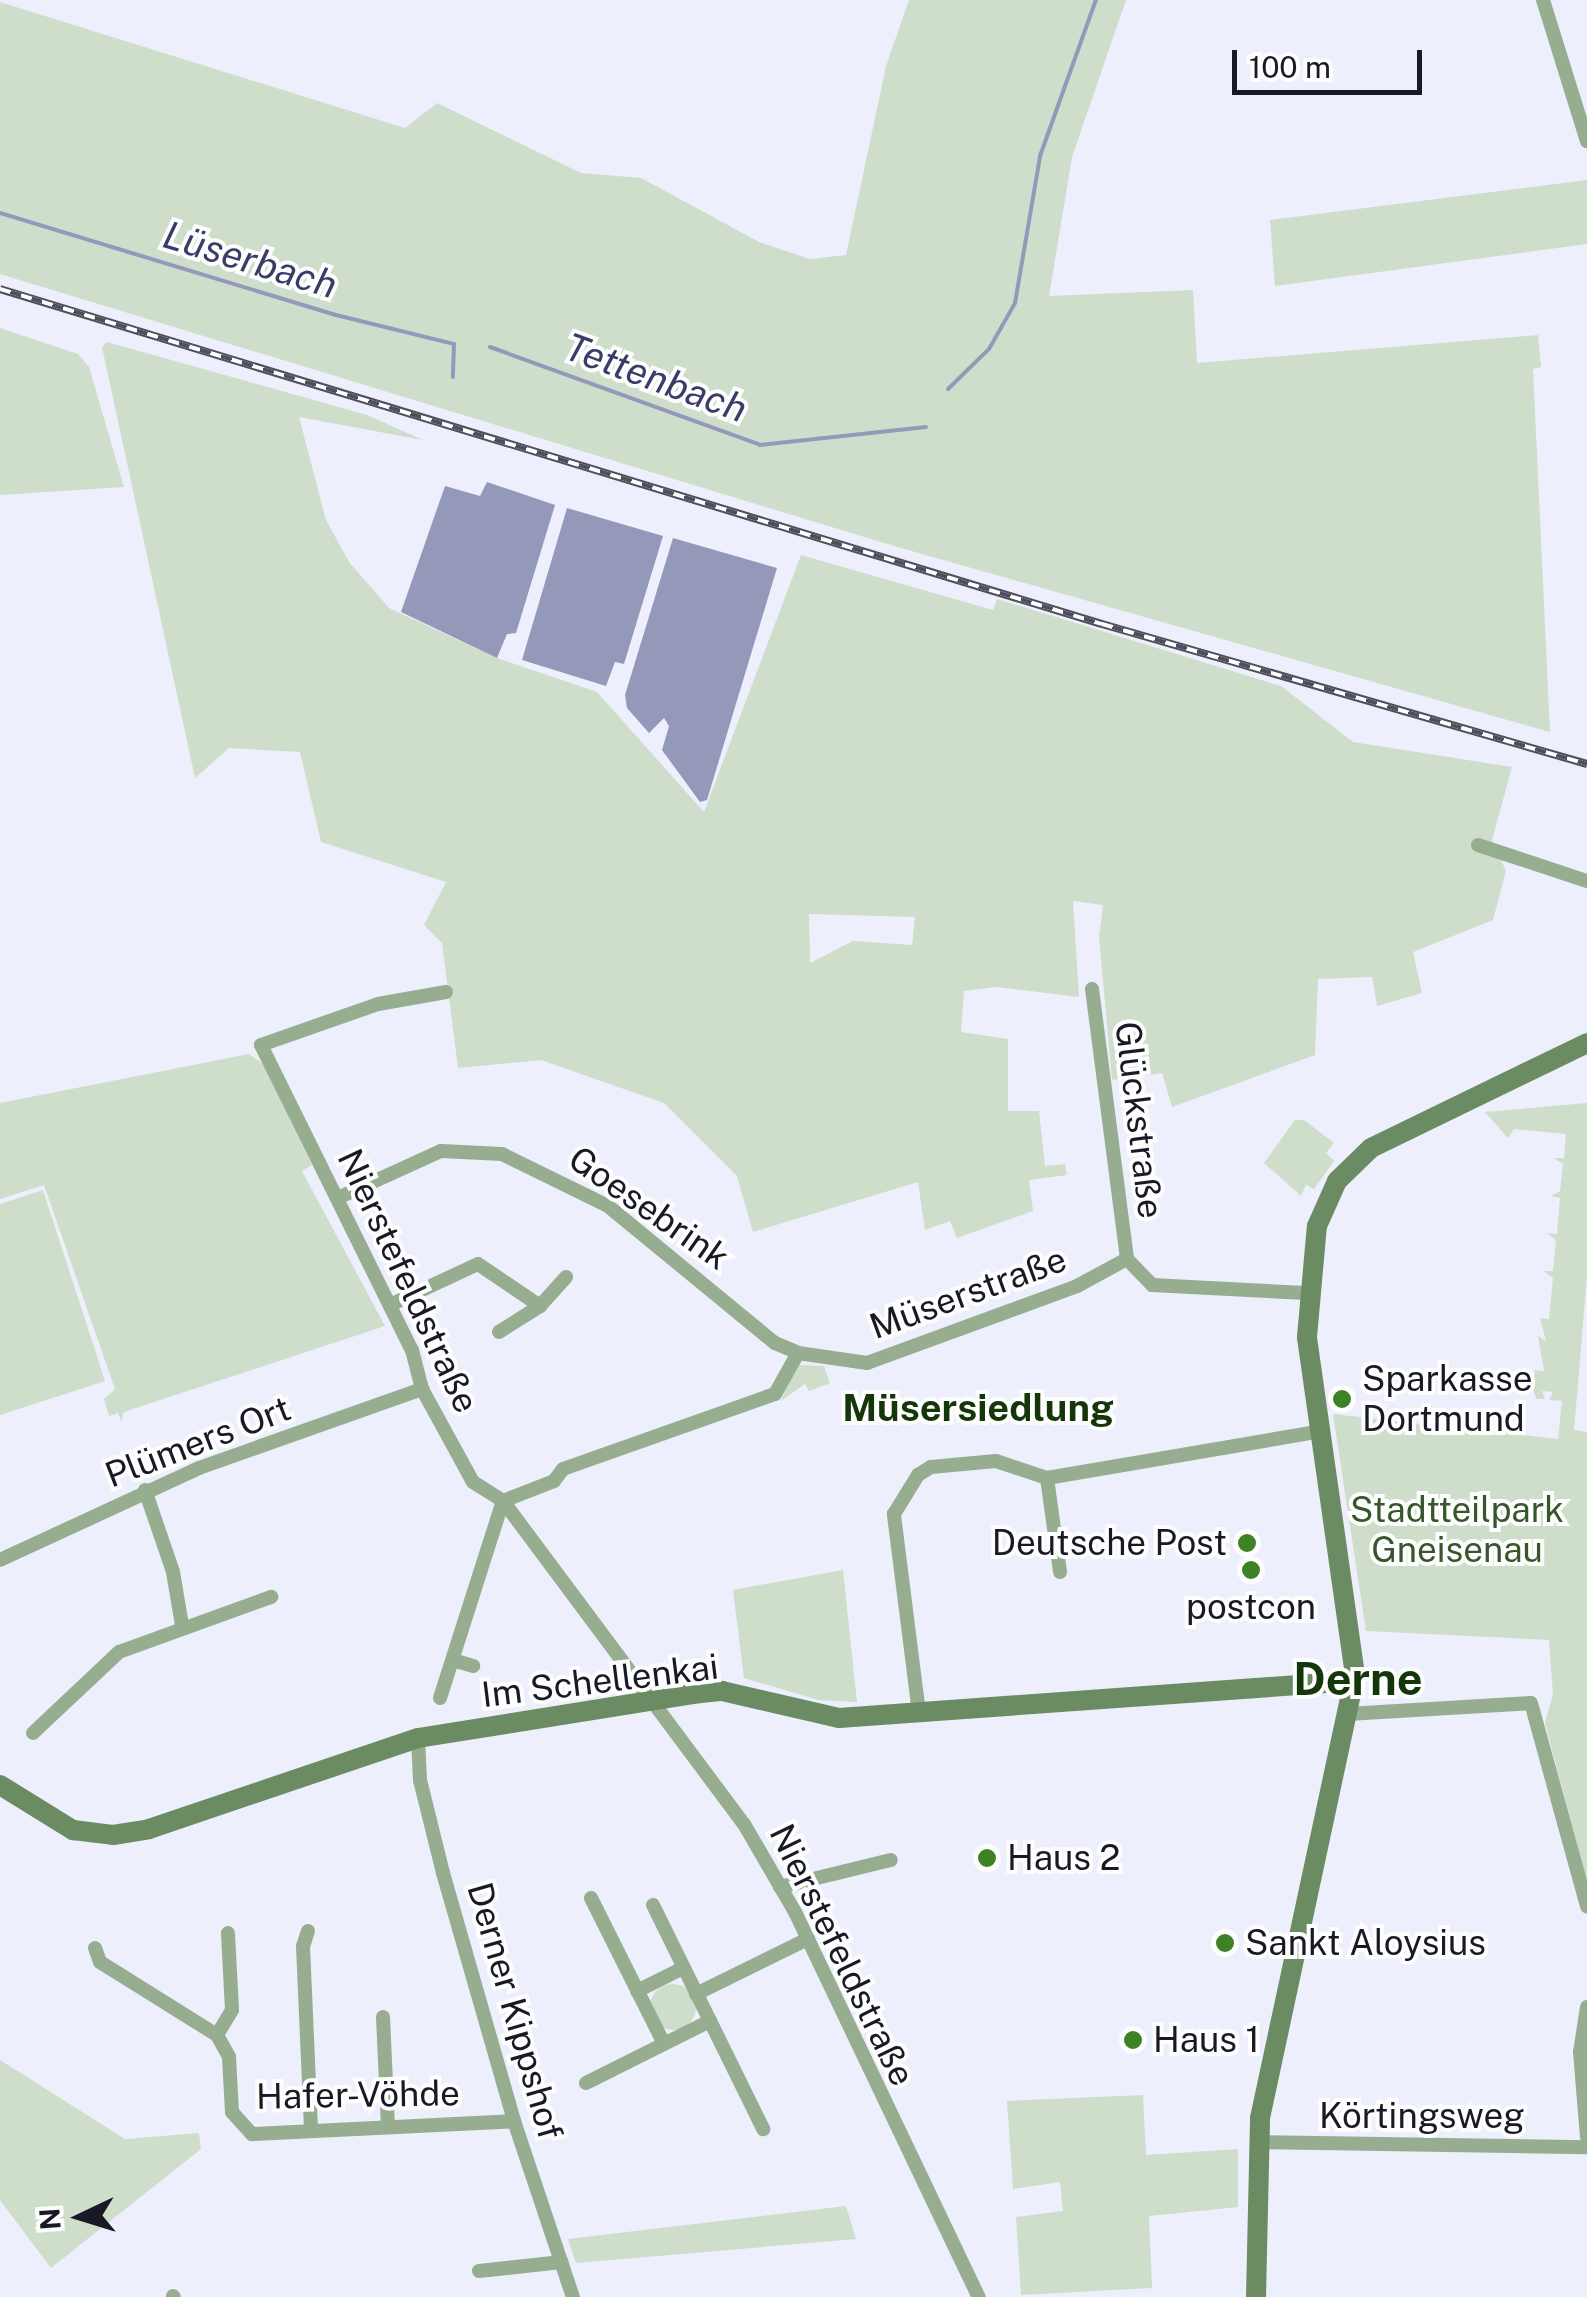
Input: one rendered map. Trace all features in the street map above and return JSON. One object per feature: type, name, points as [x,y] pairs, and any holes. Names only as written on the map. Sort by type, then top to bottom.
[{"type":"main road","points":[[1256,2297],[1257,2142],[1354,1681],[1354,1636],[1321,1431],[1306,1293],[1322,1214],[1352,1164],[1387,1140],[1587,1043]]},
{"type":"main road","name":"Im Schellenkai","points":[[0,1784],[73,1830],[112,1835],[149,1829],[418,1738],[722,1691],[839,1718],[1354,1681]]},
{"type":"street","points":[[1543,0],[1587,141]]},
{"type":"street","points":[[1478,845],[1587,880]]},
{"type":"street","name":"Glückstraße","points":[[1092,989],[1127,1260]]},
{"type":"street","name":"Nierstefeldstraße","points":[[446,992],[378,1004],[261,1044],[340,1196],[421,1371],[422,1388],[473,1482],[503,1501],[656,1700],[780,1886],[979,2297]]},
{"type":"street","name":"Goesebrink","points":[[340,1196],[440,1152],[502,1154],[608,1206],[775,1343],[798,1354]]},
{"type":"street","points":[[1127,1260],[1152,1284],[1306,1293]]},
{"type":"street","name":"Müserstraße","points":[[798,1354],[867,1363],[1078,1286],[1127,1260]]},
{"type":"street","points":[[390,1305],[478,1264],[540,1306]]},
{"type":"street","points":[[500,1332],[540,1306],[566,1277]]},
{"type":"street","points":[[440,1698],[456,1661],[503,1501],[554,1480],[563,1469],[774,1394],[798,1354]]},
{"type":"street","name":"Plümers Ort","points":[[0,1560],[144,1490],[422,1388]]},
{"type":"street","points":[[919,1713],[894,1514],[903,1492],[931,1467],[996,1462],[1047,1478],[1321,1431]]},
{"type":"street","points":[[1047,1478],[1060,1572]]},
{"type":"street","points":[[144,1490],[167,1550],[182,1625]]},
{"type":"street","points":[[33,1733],[100,1666],[182,1625],[271,1596]]},
{"type":"street","points":[[456,1661],[473,1666]]},
{"type":"street","points":[[1347,1714],[1531,1703],[1587,1906]]},
{"type":"street","name":"Derner Kippshof","points":[[418,1738],[433,1835],[514,2120],[573,2297]]},
{"type":"street","points":[[780,1886],[891,1860]]},
{"type":"street","points":[[591,1898],[664,2044]]},
{"type":"street","points":[[653,1904],[763,2130]]},
{"type":"street","points":[[308,1931],[303,1946],[311,2131]]},
{"type":"street","points":[[95,1948],[100,1962],[218,2035],[232,2010],[228,1933]]},
{"type":"street","points":[[696,1994],[808,1938]]},
{"type":"street","points":[[637,1991],[683,1968]]},
{"type":"street","points":[[1587,2007],[1580,2052],[1587,2137]]},
{"type":"street","points":[[384,2017],[388,2127]]},
{"type":"street","points":[[586,2083],[710,2020]]},
{"type":"street","name":"Hafer-Vöhde","points":[[218,2035],[229,2057],[232,2112],[240,2128],[252,2134],[514,2120]]},
{"type":"street","name":"Körtingsweg","points":[[1257,2142],[1587,2147]]},
{"type":"street","points":[[479,2271],[562,2262]]},
{"type":"green space","points":[[909,0],[1126,0],[1072,157],[1049,296],[1193,290],[1197,363],[1538,335],[1541,367],[1533,369],[1550,732],[894,546],[0,274],[0,2],[405,128],[437,103],[581,173],[641,178],[759,242],[810,259],[846,255],[886,66]]},
{"type":"green space","points":[[1587,180],[1587,244],[1275,286],[1270,220]]},
{"type":"green space","points":[[0,328],[78,354],[89,367],[124,487],[0,495]]},
{"type":"green space","points":[[107,342],[367,415],[423,440],[299,417],[326,520],[349,562],[389,608],[497,658],[597,692],[704,812],[801,555],[993,610],[997,599],[1281,686],[1353,742],[1512,767],[1492,840],[1506,871],[1493,920],[1413,952],[1422,993],[1377,1006],[1372,977],[1318,979],[1315,1055],[1172,1107],[1162,1073],[1112,1080],[1099,937],[1103,905],[1073,901],[1079,997],[997,987],[964,991],[961,1032],[1008,1039],[1008,1111],[1039,1111],[1045,1166],[1065,1164],[1067,1175],[1029,1180],[1033,1211],[957,1238],[950,1221],[925,1230],[918,1182],[753,1232],[737,1176],[664,1103],[541,1060],[458,1068],[442,943],[424,925],[446,882],[321,842],[300,752],[229,748],[195,778],[102,347]],"holes":[[[809,914],[915,917],[912,945],[853,941],[810,963]]]},
{"type":"green space","points":[[249,1054],[263,1064],[312,1165],[302,1171],[385,1326],[124,1412],[121,1421],[118,1413],[109,1416],[104,1399],[115,1389],[44,1185],[0,1199],[0,1103]]},
{"type":"green space","name":"Stadtteilpark Gneisenau","points":[[1587,1103],[1587,1277],[1574,1430],[1587,1432],[1587,1882],[1545,1723],[1553,1694],[1549,1640],[1366,1631],[1333,1414],[1558,1439],[1562,1401],[1549,1400],[1553,1392],[1542,1391],[1545,1399],[1536,1399],[1533,1388],[1535,1370],[1544,1371],[1538,1336],[1546,1341],[1540,1318],[1549,1319],[1553,1278],[1544,1271],[1553,1271],[1556,1240],[1547,1233],[1557,1234],[1560,1198],[1551,1196],[1560,1191],[1563,1164],[1554,1158],[1564,1158],[1566,1134],[1514,1129],[1508,1138],[1485,1112]]},
{"type":"green space","points":[[1295,1120],[1304,1120],[1334,1143],[1326,1153],[1334,1161],[1314,1189],[1306,1185],[1301,1196],[1264,1163]]},
{"type":"green space","points":[[43,1190],[105,1381],[0,1415],[0,1204]]},
{"type":"green space","points":[[795,1365],[824,1366],[830,1383],[809,1391],[805,1384],[781,1401]]},
{"type":"green space","points":[[843,1570],[857,1702],[818,1700],[744,1678],[733,1590]]},
{"type":"green space","points":[[673,1984],[689,1991],[696,2007],[689,2023],[673,2030],[657,2023],[650,2007],[657,1991]]},
{"type":"green space","points":[[0,2060],[125,2139],[199,2133],[201,2149],[51,2268],[0,2200]]},
{"type":"green space","points":[[1143,2095],[1146,2155],[1238,2149],[1238,2207],[1149,2216],[1152,2288],[1021,2295],[1016,2217],[1063,2211],[1060,2182],[1013,2189],[1007,2101]]},
{"type":"green space","points":[[846,2206],[856,2239],[576,2263],[568,2239]]},
{"type":"water","points":[[487,482],[555,505],[516,633],[507,634],[497,658],[401,612],[445,486],[480,496]]},
{"type":"water","points":[[567,508],[663,536],[624,664],[615,662],[606,686],[522,660]]},
{"type":"water","points":[[673,538],[777,568],[707,800],[700,802],[662,750],[669,726],[664,718],[649,733],[627,708],[625,695]]},
{"type":"waterway","name":"Tettenbach","points":[[948,389],[989,349],[1015,303],[1040,156],[1096,0]]},
{"type":"waterway","name":"Lüserbach","points":[[0,213],[336,315],[454,344],[453,377]]},
{"type":"waterway","name":"Tettenbach","points":[[490,347],[760,445],[926,427]]},
{"type":"railway","points":[[0,289],[1102,624],[1587,764]]},
{"type":"place","name":"Sparkasse Dortmund","points":[[1342,1399]]},
{"type":"place","name":"Deutsche Post","points":[[1247,1543]]},
{"type":"place","name":"postcon","points":[[1251,1570]]},
{"type":"place","name":"Haus 2","points":[[987,1858]]},
{"type":"place","name":"Sankt Aloysius","points":[[1225,1943]]},
{"type":"place","name":"Haus 1","points":[[1133,2040]]},
{"type":"district","name":"Müsersiedlung","points":[[978,1408]]},
{"type":"district","name":"Derne","points":[[1358,1679]]}]
